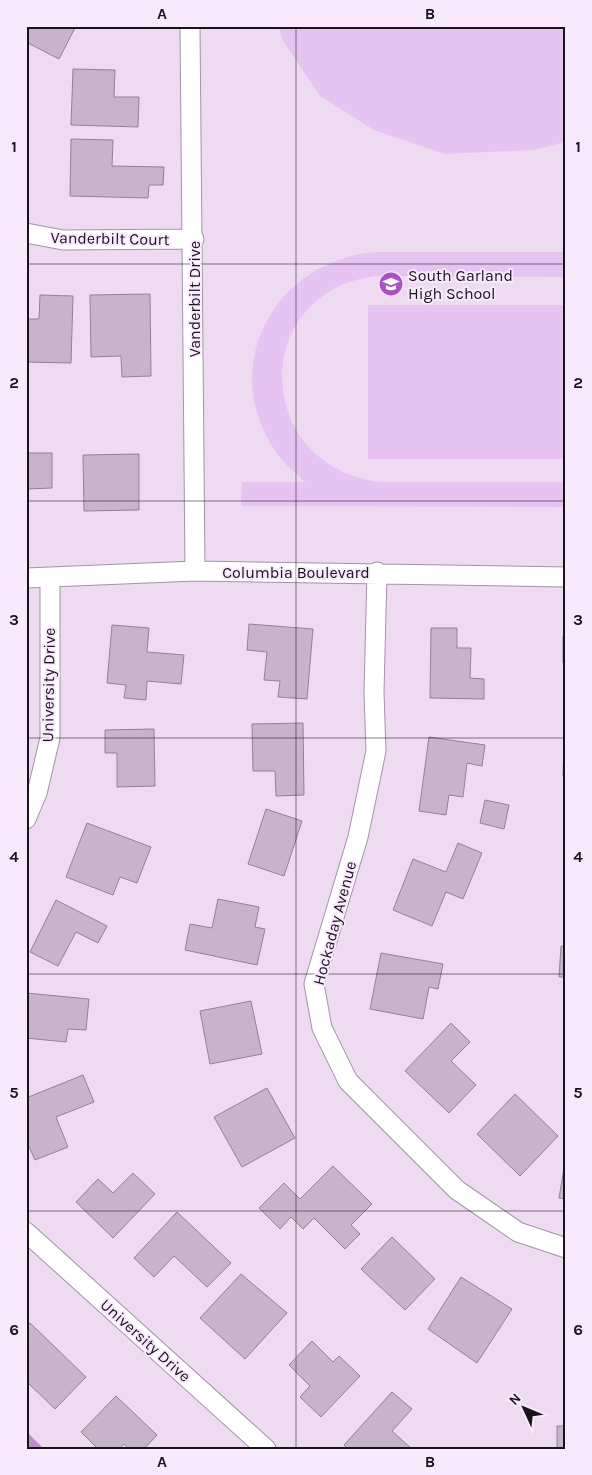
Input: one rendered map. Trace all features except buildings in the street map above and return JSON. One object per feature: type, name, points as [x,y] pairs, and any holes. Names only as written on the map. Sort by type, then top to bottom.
[{"type":"street","name":"Vanderbilt Drive","points":[[190,26],[194,239],[195,571]]},
{"type":"street","name":"Vanderbilt Court","points":[[26,233],[63,240],[194,239]]},
{"type":"street","name":"Columbia Boulevard","points":[[26,578],[195,571],[377,572],[566,577]]},
{"type":"street","name":"Hockaday Avenue","points":[[377,572],[374,692],[376,751],[358,837],[314,984],[322,1028],[348,1081],[457,1190],[518,1232],[566,1248]]},
{"type":"street","name":"University Drive","points":[[26,819],[37,793],[50,738],[50,577]]},
{"type":"street","name":"University Drive","points":[[26,1232],[266,1449]]},
{"type":"green space","points":[[26,1431],[44,1449],[26,1449]]},
{"type":"shaded area","points":[[278,26],[566,26],[566,142],[534,150],[444,154],[374,130],[320,96],[283,41]]},
{"type":"shaded area","points":[[375,252],[566,252],[566,277],[377,276],[335,288],[306,312],[288,343],[282,378],[289,413],[307,445],[338,469],[381,482],[566,482],[566,507],[241,506],[242,482],[305,482],[287,466],[272,446],[257,414],[252,381],[256,349],[267,320],[286,294],[311,274],[341,259]]},
{"type":"shaded area","points":[[368,305],[566,305],[566,459],[368,459]]},
{"type":"place","name":"South Garland High School","points":[[391,284]]}]
